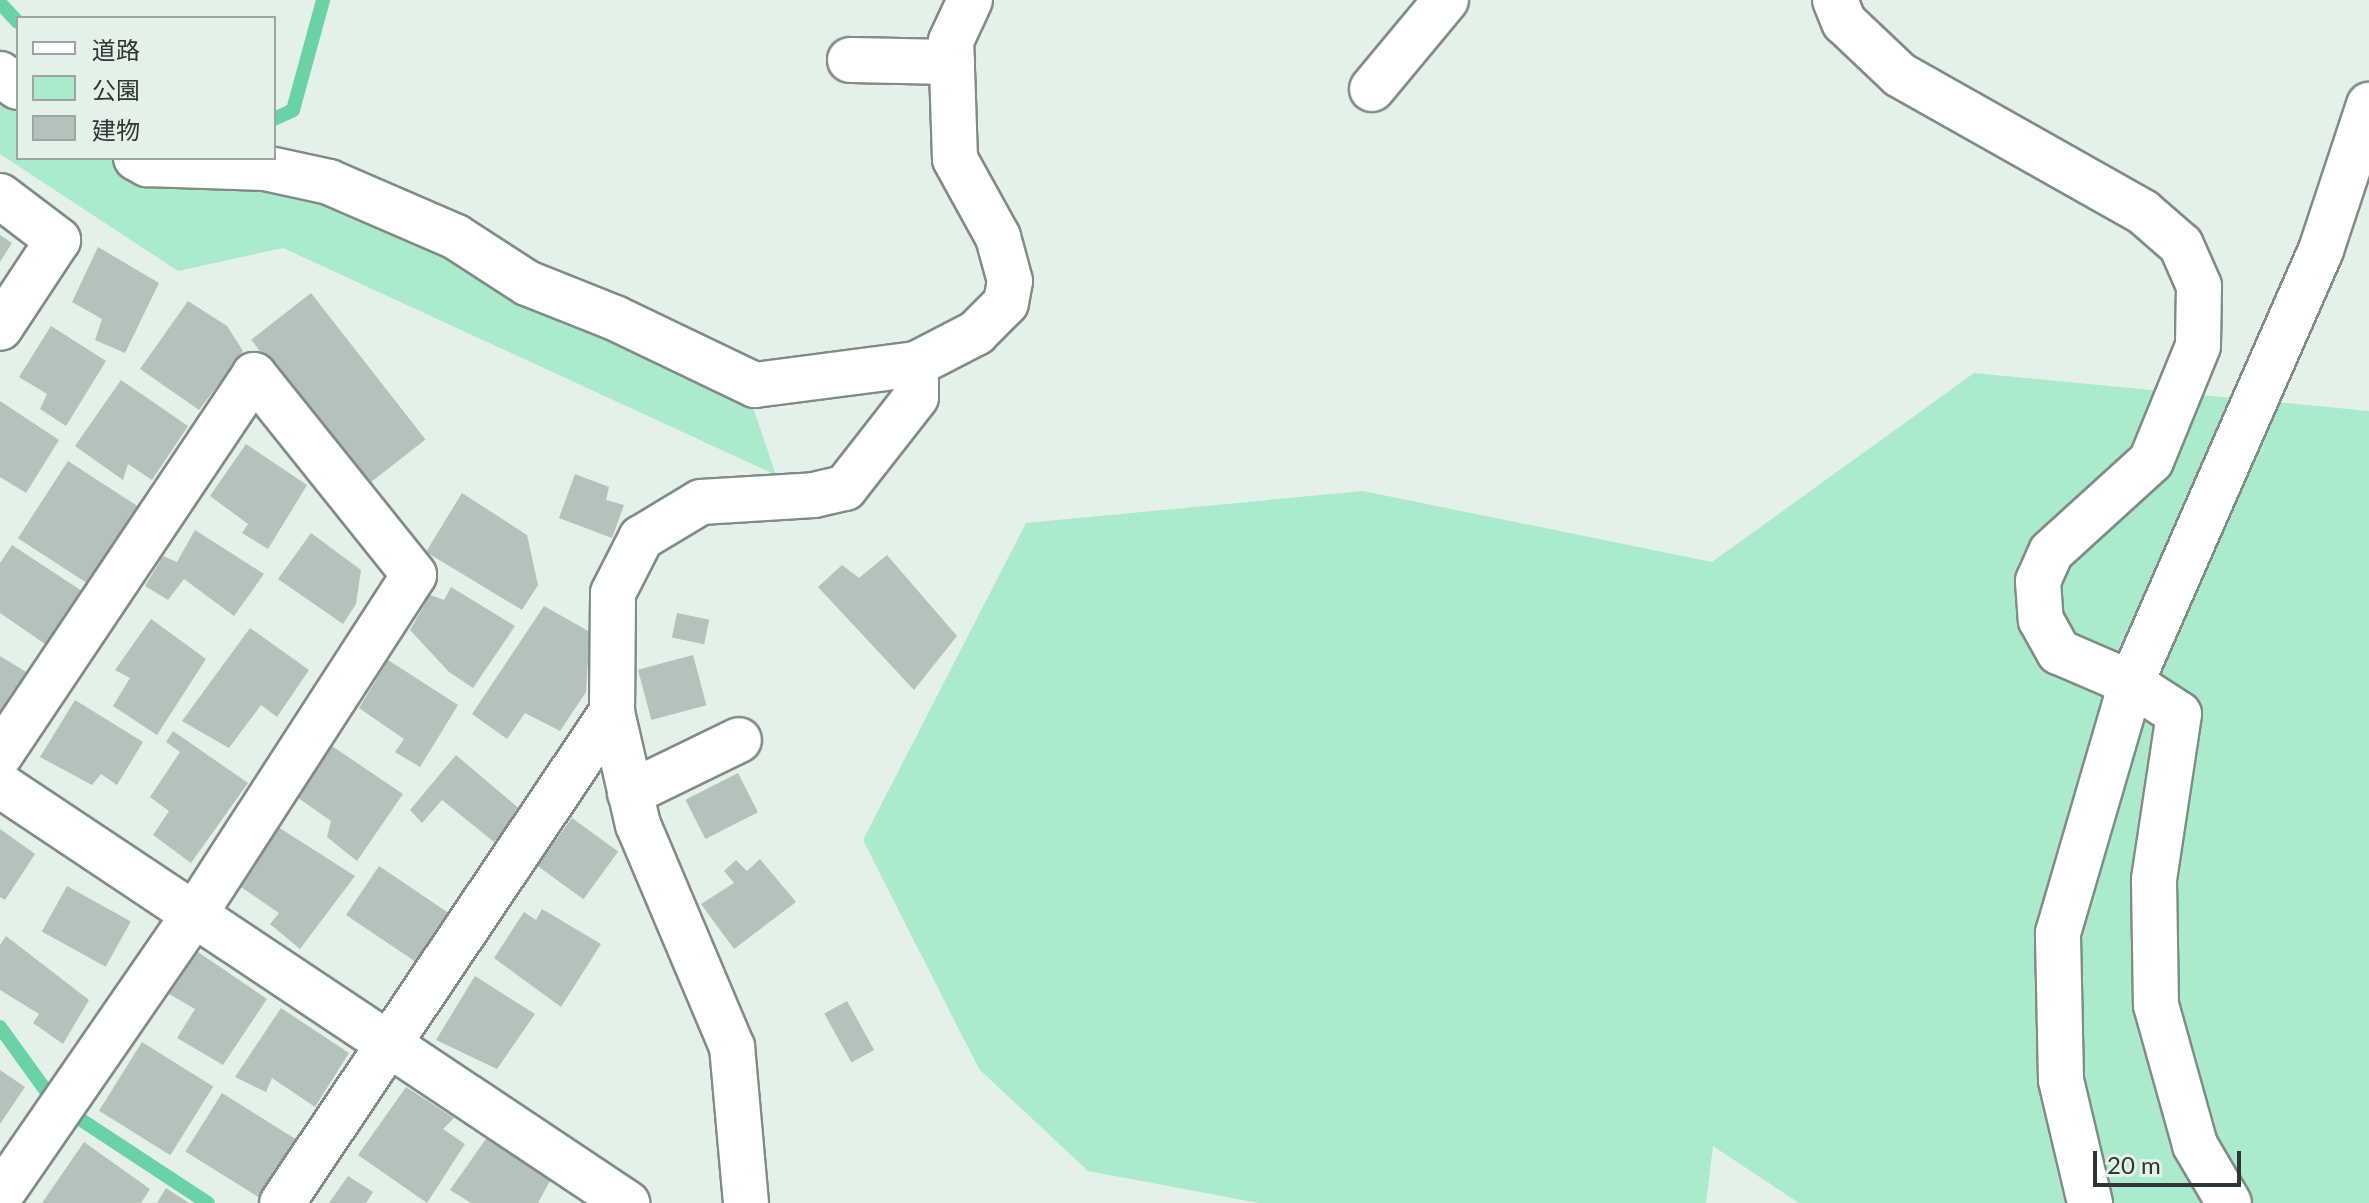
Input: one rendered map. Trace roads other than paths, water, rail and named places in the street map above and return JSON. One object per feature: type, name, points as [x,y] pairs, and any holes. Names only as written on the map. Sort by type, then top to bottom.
[{"type":"street","points":[[140,160],[147,164],[265,168],[329,182],[456,237],[527,283],[615,318],[755,385],[916,364],[976,333],[1006,303],[1010,281],[998,237],[955,159],[951,41],[970,0]]},
{"type":"street","points":[[1372,89],[1446,0]]},
{"type":"street","points":[[1835,0],[1844,22],[1900,75],[2143,212],[2181,245],[2199,286],[2198,346],[2151,461],[2051,552],[2038,581],[2041,620],[2059,652],[2131,683],[2179,714],[2154,880],[2156,1005],[2195,1145],[2229,1203]]},
{"type":"street","points":[[850,60],[952,62]]},
{"type":"street","points":[[2090,1203],[2061,1080],[2058,933],[2131,683],[2321,250],[2369,105]]},
{"type":"street","points":[[0,196],[58,240],[0,328]]},
{"type":"street","points":[[746,1203],[732,1047],[638,825],[612,712],[613,593],[641,538],[701,502],[814,495],[845,488],[916,397],[916,364]]},
{"type":"street","points":[[0,755],[254,375],[414,575],[195,913],[0,1196]]},
{"type":"street","points":[[282,1203],[386,1043],[612,712]]},
{"type":"street","points":[[630,793],[739,740]]},
{"type":"street","points":[[0,785],[386,1043],[578,1190],[627,1203]]},
{"type":"waterway","points":[[276,118],[293,110],[323,0]]},
{"type":"waterway","points":[[0,3],[16,20]]},
{"type":"waterway","points":[[0,1027],[54,1102],[208,1203]]}]
